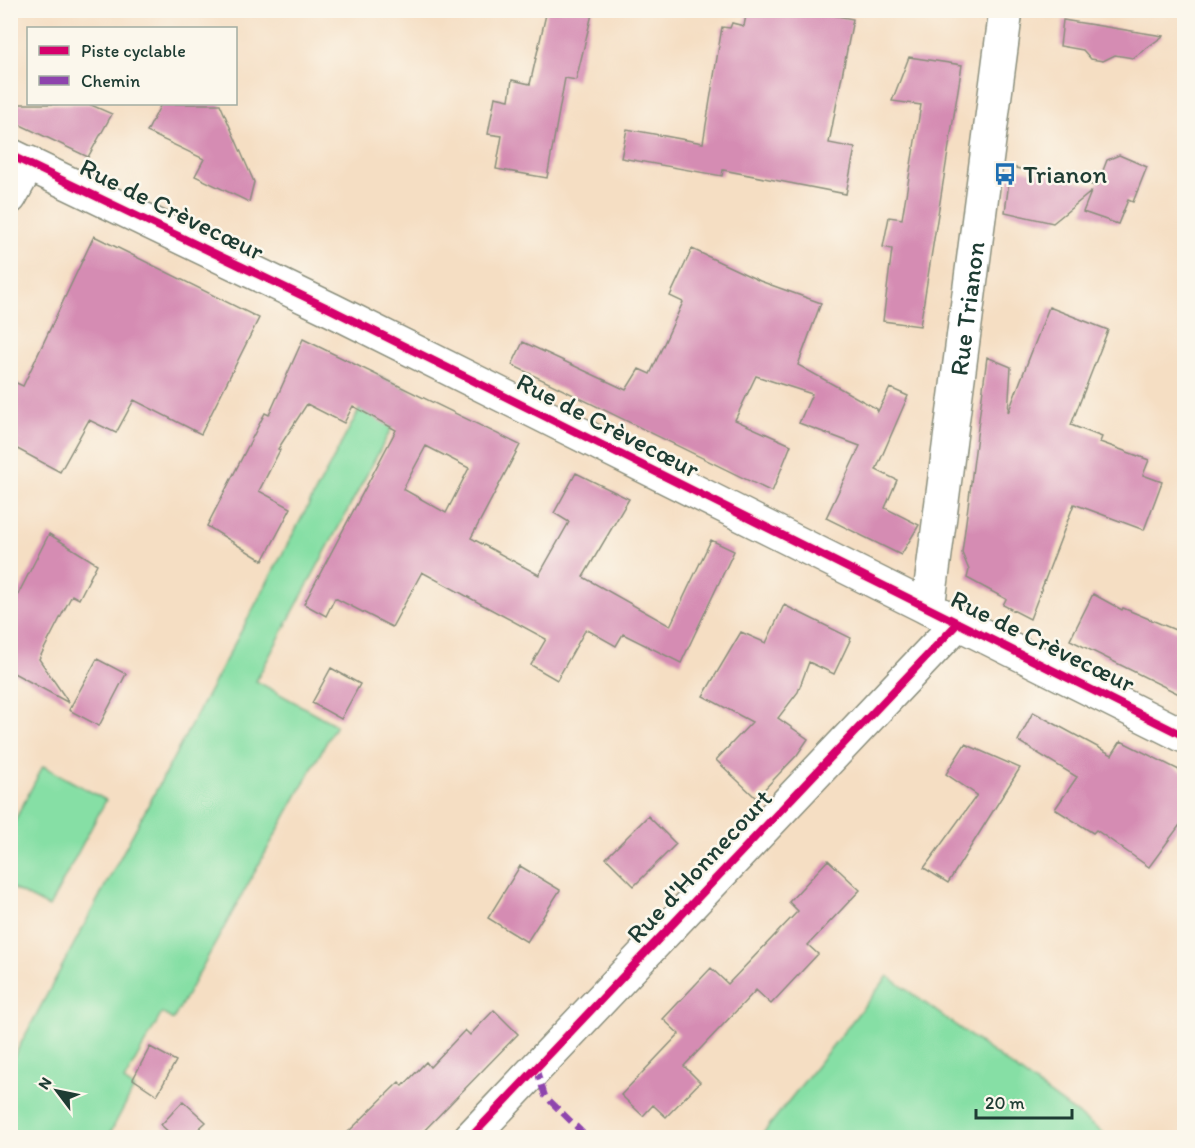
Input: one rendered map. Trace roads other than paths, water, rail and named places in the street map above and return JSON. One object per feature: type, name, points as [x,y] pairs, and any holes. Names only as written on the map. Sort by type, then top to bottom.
[{"type":"street","name":"Rue Trianon","points":[[928,608],[1006,10]]},
{"type":"street","name":"Rue de Crèvecœur","points":[[20,159],[332,310],[1185,736]]},
{"type":"street","points":[[10,197],[20,159]]},
{"type":"street","name":"Rue d'Honnecourt","points":[[470,1137],[958,622]]},
{"type":"place","name":"Trianon","points":[[1005,174]]}]
